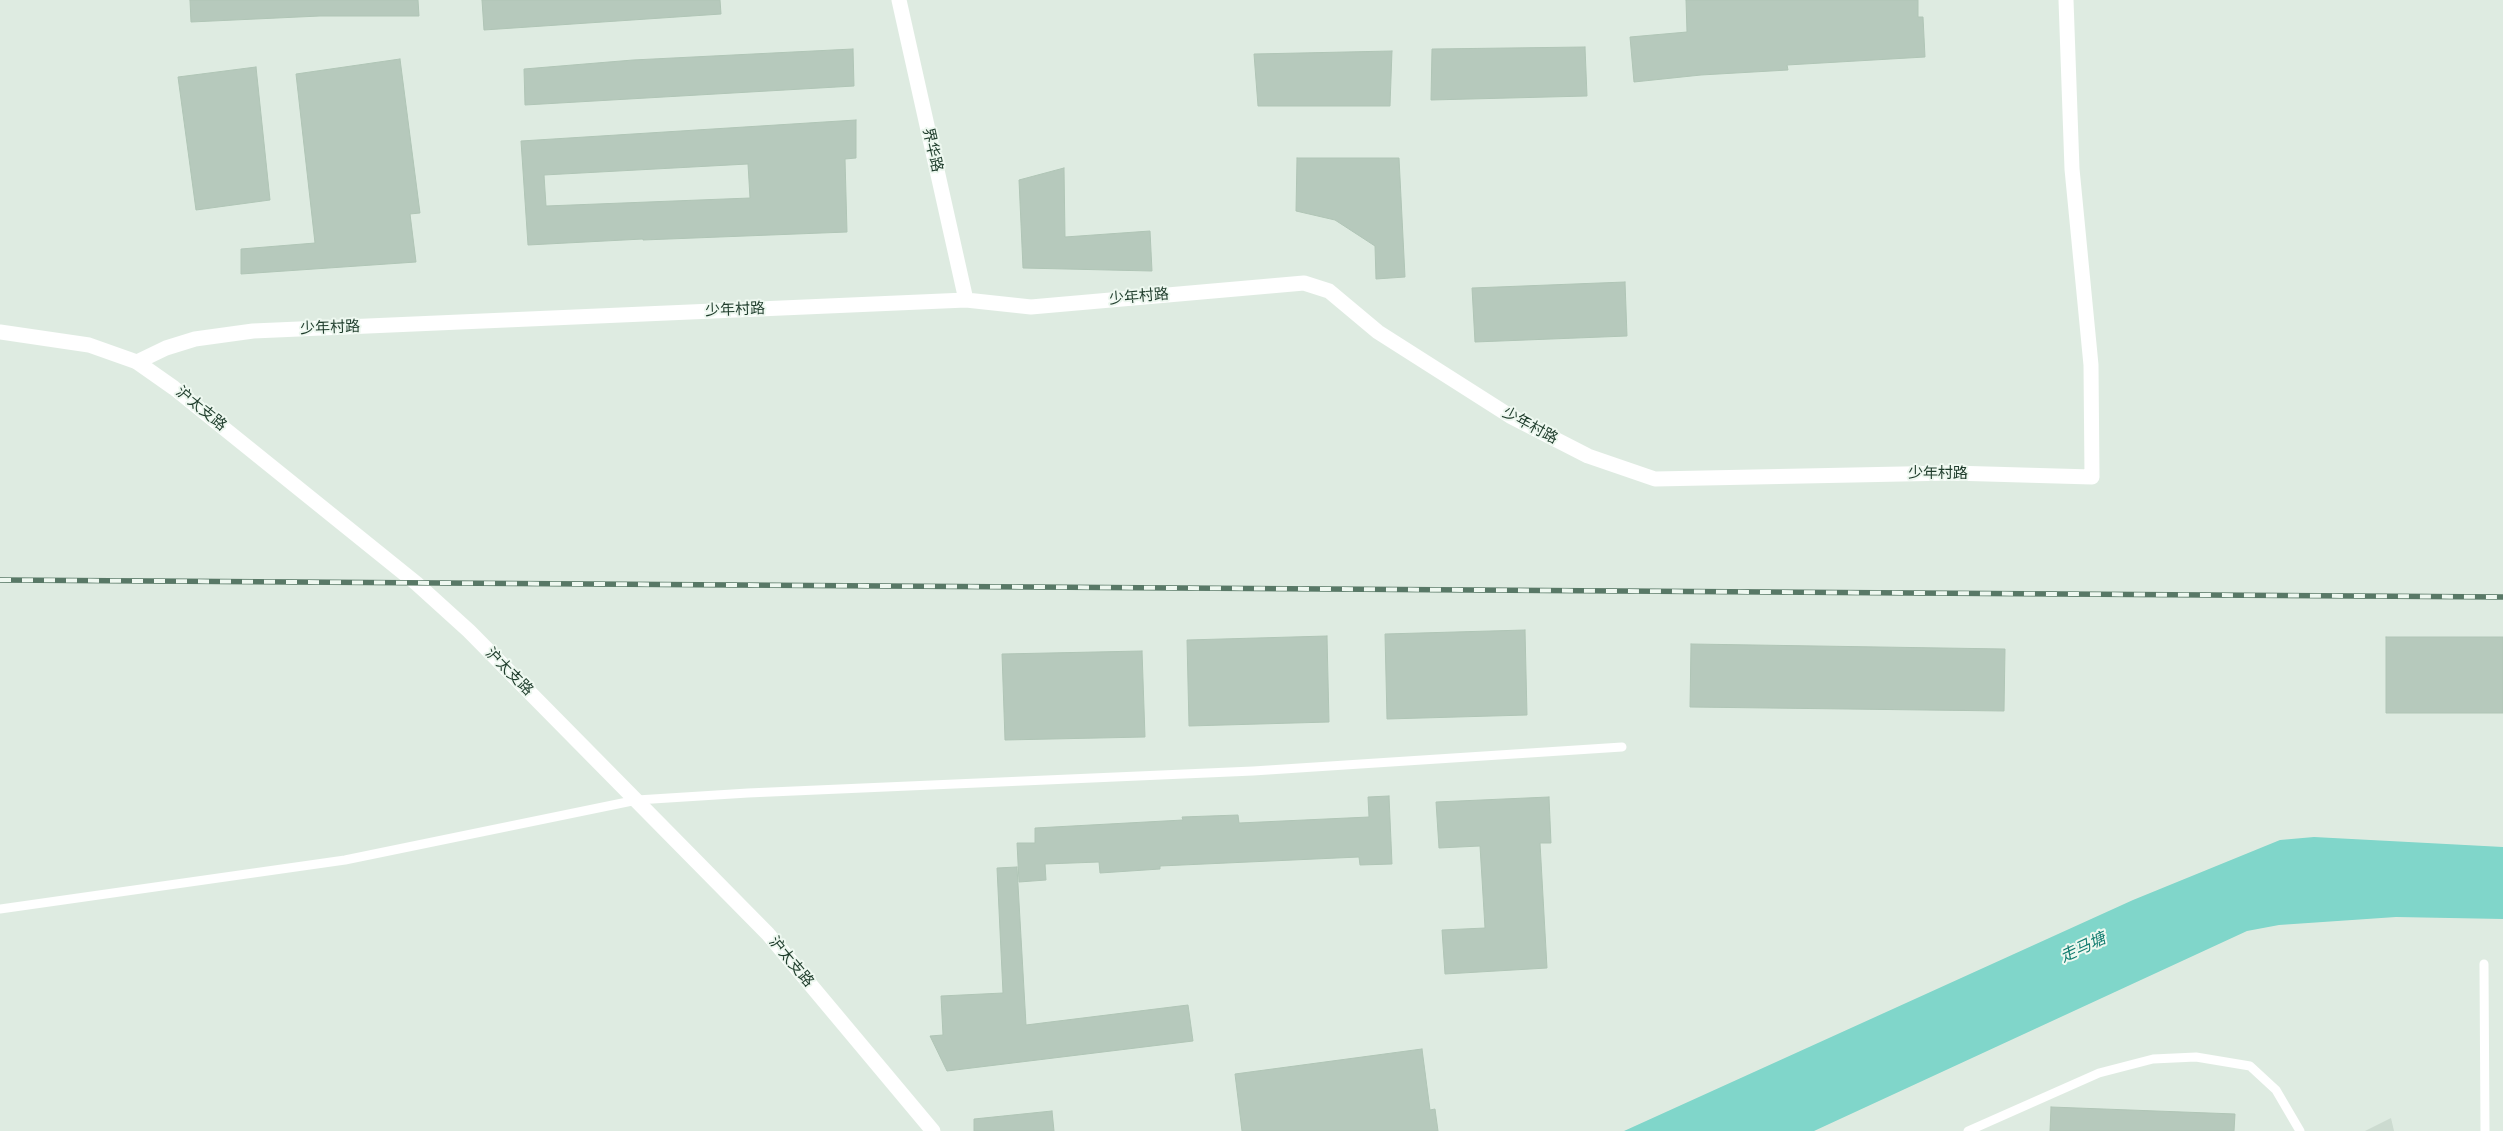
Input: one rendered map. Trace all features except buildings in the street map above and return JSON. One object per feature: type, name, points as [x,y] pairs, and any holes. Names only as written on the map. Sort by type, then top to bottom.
[{"type":"street","name":"界华路","points":[[898,0],[966,300]]},
{"type":"street","name":"少年村路","points":[[137,362],[166,348],[195,338],[254,331],[966,300],[1031,307],[1304,283],[1329,291],[1378,332],[1510,416],[1588,456],[1647,477],[1670,480],[1952,473],[2092,477],[2091,365],[2072,169],[2066,0]]},
{"type":"street","name":"沪太支路","points":[[0,332],[89,345],[137,362],[174,388],[416,583],[469,631],[768,934],[933,1131]]},
{"type":"lane","points":[[0,909],[345,860],[637,800],[748,793],[1253,771],[1622,746]]},
{"type":"lane","points":[[2484,964],[2485,1131]]},
{"type":"lane","points":[[1968,1131],[2099,1072],[2153,1058],[2196,1057],[2250,1066],[2276,1090],[2300,1131]]},
{"type":"shaded area","points":[[2391,1118],[2394,1131],[2365,1131]]},
{"type":"water","name":"走马塘","points":[[2314,837],[2503,847],[2503,919],[2396,917],[2279,925],[2247,931],[1814,1131],[1624,1131],[2133,900],[2280,840]]},
{"type":"railway","points":[[0,580],[2503,597]]}]
